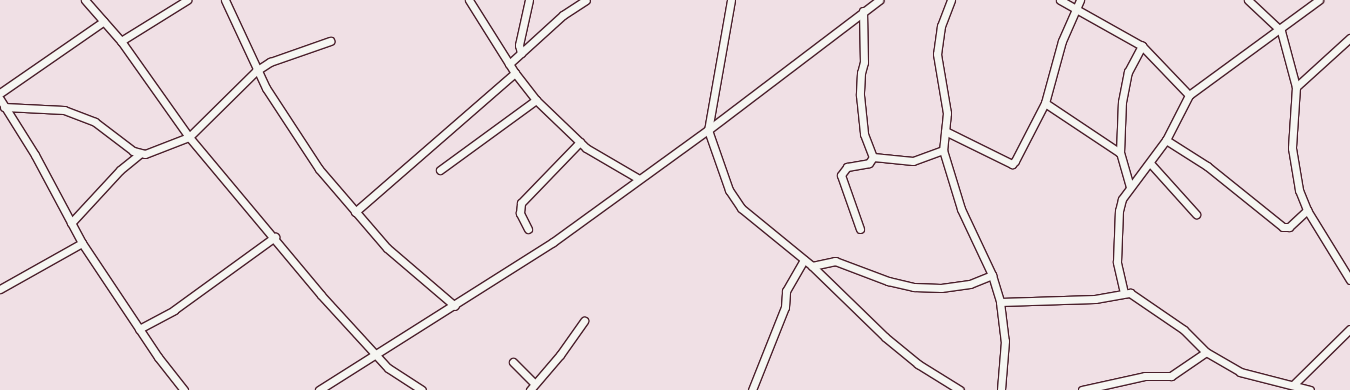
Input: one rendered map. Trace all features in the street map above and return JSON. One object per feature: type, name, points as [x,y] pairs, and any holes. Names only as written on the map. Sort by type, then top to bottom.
[{"type":"street","points":[[85,0],[121,41],[189,137],[375,354],[402,380],[422,390]]},
{"type":"street","points":[[121,41],[187,0]]},
{"type":"street","points":[[224,0],[256,71],[319,169],[387,248],[455,306]]},
{"type":"street","points":[[469,0],[515,73],[536,100],[596,155],[639,179]]},
{"type":"street","points":[[521,53],[519,45],[529,0]]},
{"type":"street","points":[[509,64],[586,0]]},
{"type":"street","points":[[731,0],[708,130],[720,171],[741,208],[812,266],[885,337],[918,364],[960,390]]},
{"type":"street","points":[[319,390],[455,306],[561,236],[708,130],[879,0]]},
{"type":"street","points":[[951,0],[941,26],[937,54],[946,113],[943,150],[961,209],[992,275],[1000,302],[1005,341],[1001,390]]},
{"type":"street","points":[[1060,0],[1142,46],[1189,94]]},
{"type":"street","points":[[945,131],[1012,164],[1044,102],[1075,7],[1080,0]]},
{"type":"street","points":[[1248,0],[1281,31],[1296,87],[1292,148],[1299,190],[1307,210],[1350,280]]},
{"type":"street","points":[[1124,293],[1117,269],[1118,221],[1122,199],[1166,140],[1189,94],[1281,31],[1319,0]]},
{"type":"street","points":[[863,11],[864,62],[860,73],[860,95],[864,134],[873,156]]},
{"type":"street","points":[[0,93],[104,21]]},
{"type":"street","points":[[1296,87],[1350,38]]},
{"type":"street","points":[[71,223],[120,170],[140,154],[189,137],[256,71],[278,58],[330,40]]},
{"type":"street","points":[[1130,187],[1120,153],[1124,93],[1128,72],[1142,46]]},
{"type":"street","points":[[355,212],[515,73]]},
{"type":"street","points":[[0,99],[35,154],[82,243],[139,329],[184,390]]},
{"type":"street","points":[[440,170],[536,100]]},
{"type":"street","points":[[1044,102],[1120,153]]},
{"type":"street","points":[[4,108],[64,110],[108,130],[140,154]]},
{"type":"street","points":[[1166,140],[1207,166],[1283,227],[1289,227],[1307,210]]},
{"type":"street","points":[[528,228],[520,213],[520,203],[580,142]]},
{"type":"street","points":[[873,156],[913,162],[943,150]]},
{"type":"street","points":[[860,229],[841,175],[847,167],[869,163],[873,156]]},
{"type":"street","points":[[1150,163],[1196,214]]},
{"type":"street","points":[[139,329],[174,310],[274,237]]},
{"type":"street","points":[[0,289],[82,243]]},
{"type":"street","points":[[752,390],[785,307],[786,291],[804,260]]},
{"type":"street","points":[[812,266],[835,262],[914,287],[940,288],[970,284],[992,275]]},
{"type":"street","points":[[1000,302],[1096,299],[1124,293],[1135,296],[1178,326],[1206,352],[1249,376],[1294,384],[1310,390]]},
{"type":"street","points":[[513,362],[532,387],[560,355],[584,321]]},
{"type":"street","points":[[1294,384],[1350,329]]},
{"type":"street","points":[[1082,390],[1102,388],[1145,376],[1171,376],[1206,352]]}]
